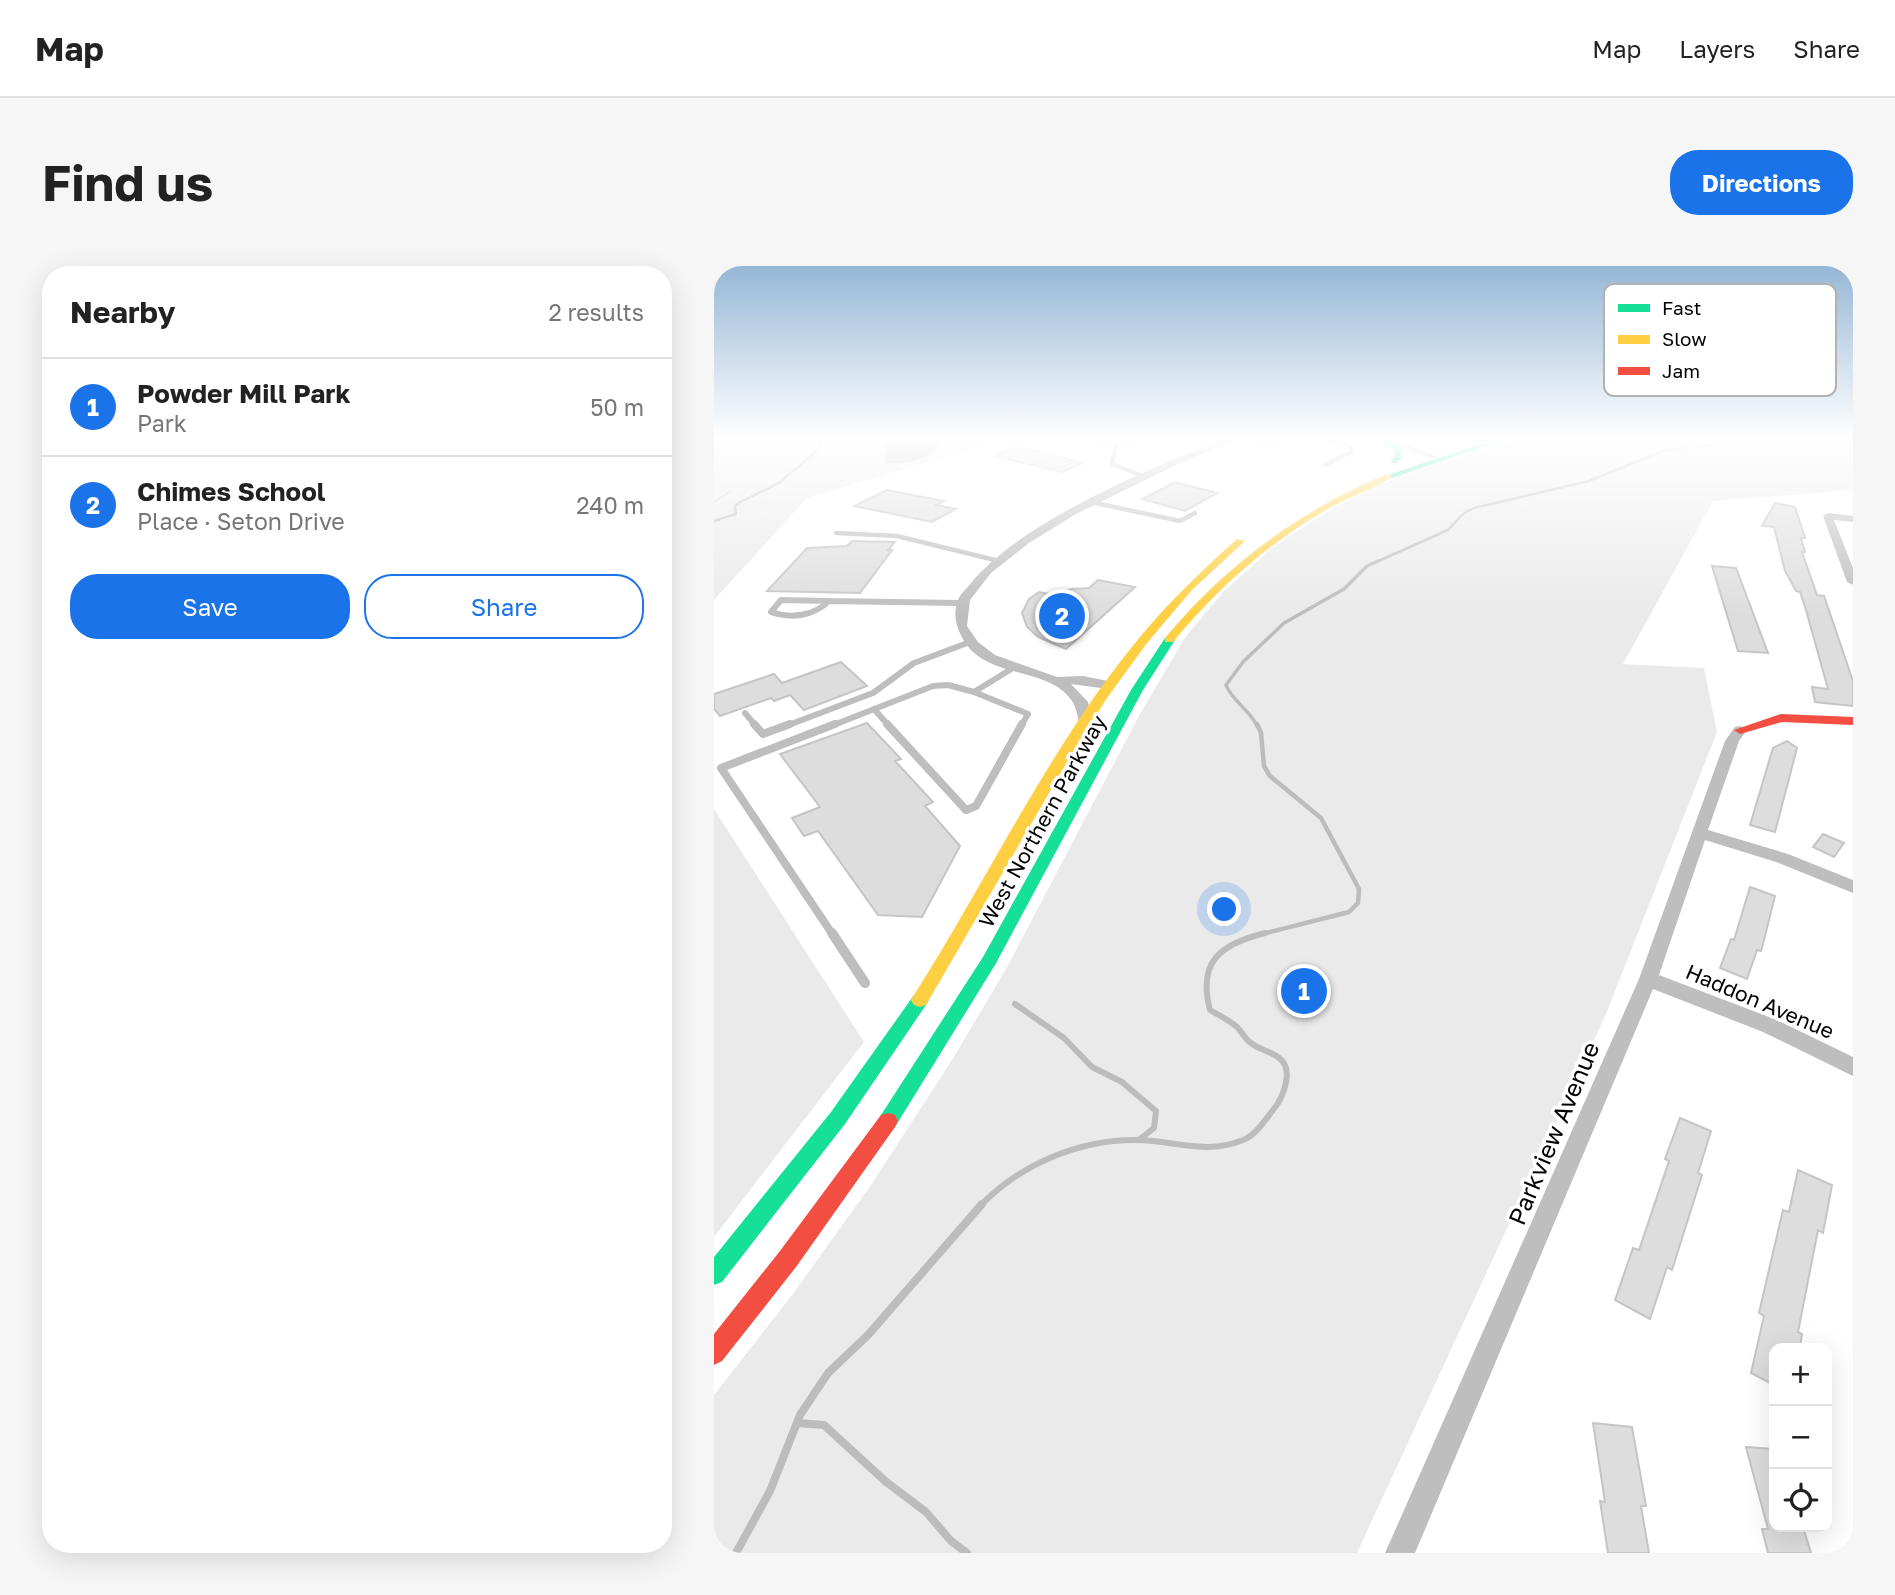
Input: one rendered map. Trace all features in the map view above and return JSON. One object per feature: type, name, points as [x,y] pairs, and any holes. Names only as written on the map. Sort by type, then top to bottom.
[{"type":"main road","name":"West Northern Parkway","points":[[1281,514],[1315,496]]},
{"type":"main road","name":"West Northern Parkway","points":[[714,1353],[837,1194],[955,1019],[1049,855],[1133,697],[1185,619],[1224,578],[1258,549],[1311,511],[1341,496]]},
{"type":"main road","name":"West Northern Parkway","points":[[714,1274],[833,1124],[903,1025],[950,953],[1108,685],[1167,606],[1203,570],[1259,528]]},
{"type":"main road","points":[[1108,685],[1133,697]]},
{"type":"main road","points":[[1740,730],[1768,719],[1853,722]]},
{"type":"street","points":[[1086,723],[1083,701],[1078,694],[1057,681],[1013,668],[985,654],[971,642],[959,619],[960,603],[976,580],[999,561],[1046,528],[1103,496]]},
{"type":"street","points":[[1853,519],[1828,516],[1853,582]]},
{"type":"street","points":[[1057,681],[1083,680],[1108,685]]},
{"type":"street","name":"Parkview Avenue","points":[[1400,1553],[1648,979],[1731,741],[1740,730]]},
{"type":"street","points":[[1699,832],[1782,858],[1853,887]]},
{"type":"street","name":"Haddon Avenue","points":[[1648,979],[1770,1026],[1853,1067]]},
{"type":"lane","points":[[1091,502],[1180,521],[1195,513]]},
{"type":"lane","points":[[836,533],[897,536],[999,561]]},
{"type":"lane","points":[[830,600],[821,608],[803,614],[780,615],[771,612],[781,600],[830,600],[871,603],[960,603]]},
{"type":"lane","points":[[745,713],[763,734],[873,693],[889,684],[914,663],[971,642]]},
{"type":"lane","points":[[974,692],[1013,668]]},
{"type":"lane","points":[[865,983],[721,768],[933,686],[948,685],[974,692],[1028,714],[976,806],[966,810],[874,709]]},
{"type":"shaded area","points":[[714,496],[814,496],[807,498],[714,600]]},
{"type":"shaded area","points":[[1357,496],[1776,496],[1713,501],[1623,664],[1704,668],[1717,732],[1606,1014],[1357,1553],[714,1553],[714,1395],[792,1295],[871,1185],[952,1060],[1006,969],[1140,714],[1186,636],[1225,590],[1273,547],[1323,514]]},
{"type":"shaded area","points":[[714,809],[864,1042],[714,1237]]},
{"type":"building","points":[[875,496],[918,496],[944,501],[936,505],[956,509],[932,522],[854,506]]},
{"type":"building","points":[[1148,496],[1212,496],[1185,511],[1142,499]]},
{"type":"building","points":[[1775,503],[1795,507],[1805,538],[1801,538],[1805,552],[1802,552],[1817,595],[1824,596],[1853,681],[1853,706],[1815,702],[1812,687],[1828,689],[1806,610],[1800,592],[1796,591],[1785,571],[1774,527],[1762,526]]},
{"type":"building","points":[[852,541],[895,542],[860,593],[767,591],[807,548],[847,546]]},
{"type":"building","points":[[1712,566],[1736,568],[1768,653],[1738,651]]},
{"type":"building","points":[[1098,580],[1135,587],[1066,649],[1038,637],[1027,627],[1022,613],[1029,599],[1039,592],[1055,595],[1071,589],[1089,588]]},
{"type":"building","points":[[841,662],[867,686],[804,710],[790,695],[774,701],[771,698],[720,716],[714,709],[714,694],[774,674],[782,683]]},
{"type":"building","points":[[867,723],[901,759],[895,761],[933,802],[925,806],[960,846],[922,917],[878,915],[818,831],[804,836],[792,818],[820,807],[780,754]]},
{"type":"building","points":[[1787,741],[1797,748],[1775,832],[1750,825],[1773,748]]},
{"type":"building","points":[[1823,834],[1844,843],[1834,857],[1813,847]]},
{"type":"building","points":[[1750,887],[1775,896],[1761,951],[1757,950],[1747,979],[1720,968],[1731,939],[1734,940]]},
{"type":"building","points":[[1680,1118],[1711,1131],[1698,1173],[1702,1175],[1672,1270],[1667,1267],[1650,1319],[1615,1300],[1633,1248],[1639,1250],[1669,1161],[1665,1159]]},
{"type":"building","points":[[1798,1170],[1832,1185],[1823,1233],[1818,1230],[1798,1332],[1802,1334],[1801,1343],[1769,1343],[1769,1382],[1751,1373],[1764,1316],[1759,1313],[1783,1210],[1789,1212]]},
{"type":"building","points":[[1593,1423],[1632,1427],[1646,1506],[1641,1506],[1649,1553],[1608,1553],[1600,1501],[1605,1502]]},
{"type":"building","points":[[1746,1447],[1769,1449],[1769,1532],[1805,1532],[1811,1553],[1768,1553],[1762,1529],[1768,1529]]},
{"type":"waterway","points":[[714,521],[736,514],[735,506],[752,496]]},
{"type":"waterway","points":[[1374,563],[1448,530],[1464,513],[1474,508],[1525,496]]},
{"type":"waterway","points":[[1257,726],[1226,685],[1243,662],[1284,623],[1344,589],[1367,566],[1378,561]]},
{"type":"waterway","points":[[1257,724],[1261,733],[1264,766],[1270,776],[1321,818],[1359,889],[1358,903],[1349,912],[1258,935]]},
{"type":"waterway","points":[[982,1204],[1014,1177],[1073,1149],[1138,1140],[1217,1146],[1243,1140],[1256,1131],[1280,1098],[1286,1084],[1286,1069],[1279,1058],[1254,1045],[1234,1024],[1210,1010],[1207,979],[1210,967],[1225,949],[1249,937],[1265,933]]},
{"type":"waterway","points":[[1015,1004],[1064,1038],[1092,1067],[1122,1082],[1156,1111],[1154,1128],[1140,1139]]},
{"type":"waterway","points":[[736,1553],[770,1491],[800,1415],[828,1373],[868,1335],[982,1204]]},
{"type":"waterway","points":[[797,1423],[824,1425],[885,1481],[926,1512],[951,1541],[967,1553]]},
{"type":"traffic: fast","points":[[888,1121],[989,961],[1137,690],[1169,640]]},
{"type":"traffic: fast","points":[[714,1274],[838,1118],[920,1000]]},
{"type":"traffic: slow","points":[[1169,640],[1191,613],[1241,565],[1296,524],[1345,496]]},
{"type":"traffic: slow","points":[[920,1000],[1063,757],[1102,697],[1143,640],[1189,588],[1240,541]]},
{"type":"traffic: jam","points":[[1740,730],[1781,718],[1853,721]]},
{"type":"traffic: jam","points":[[714,1353],[788,1259],[888,1121]]},
{"type":"place","name":"Chimes School","points":[[1062,616]]},
{"type":"place","name":"Powder Mill Park","points":[[1304,991]]}]
